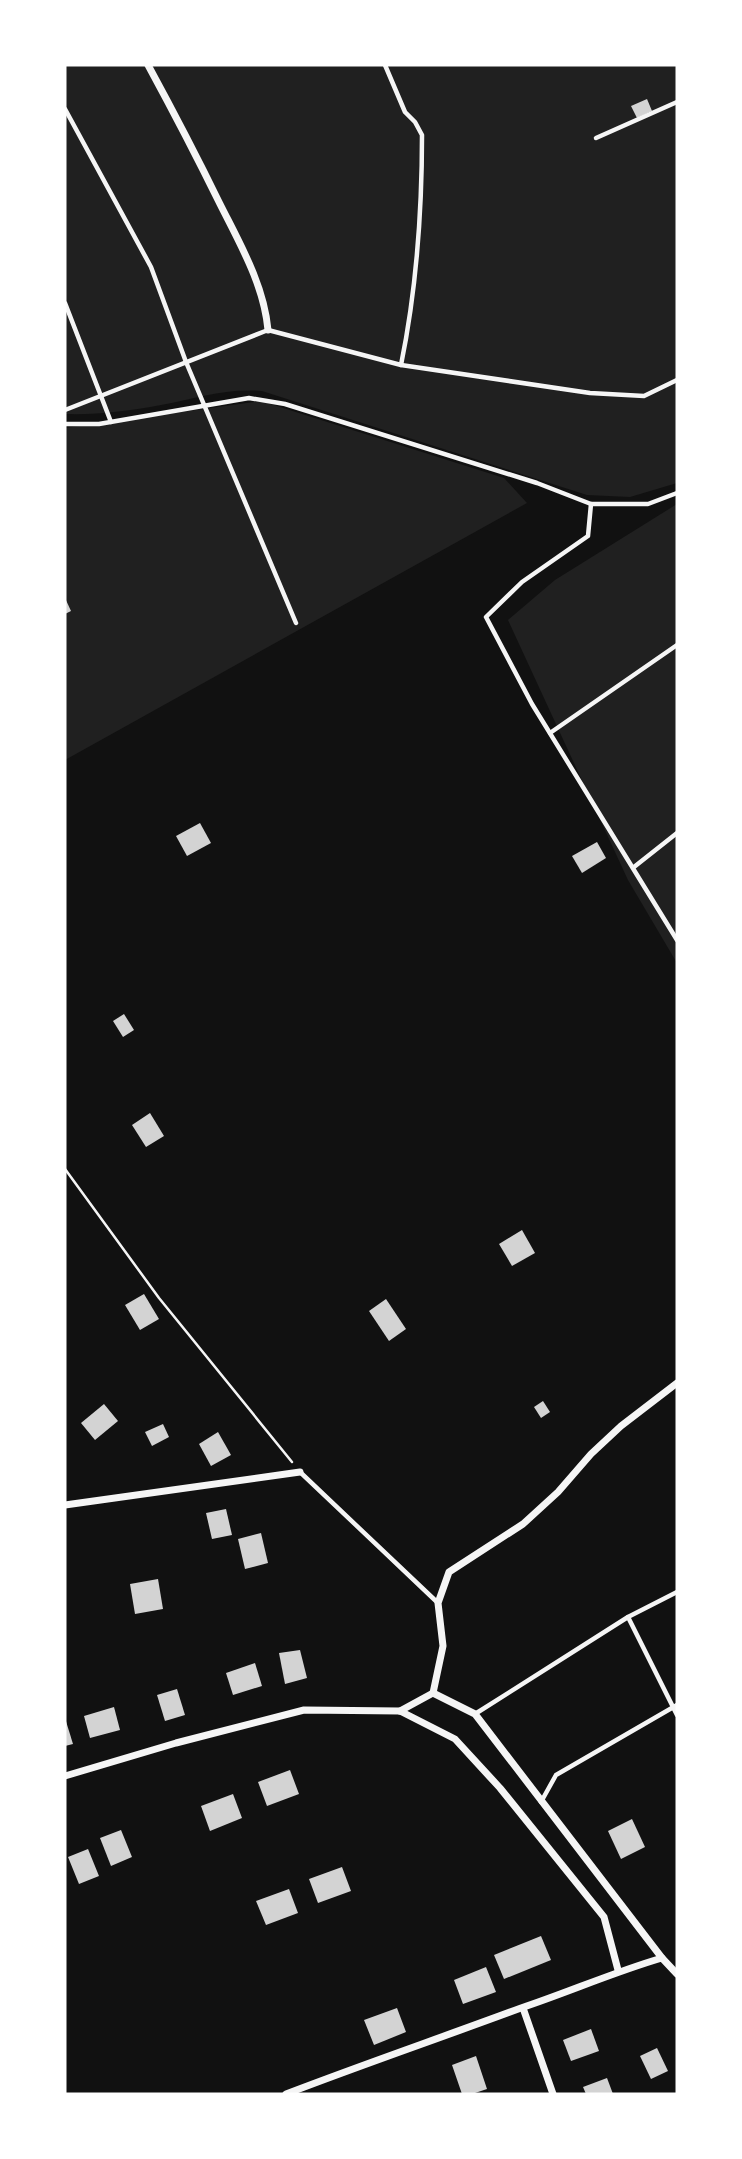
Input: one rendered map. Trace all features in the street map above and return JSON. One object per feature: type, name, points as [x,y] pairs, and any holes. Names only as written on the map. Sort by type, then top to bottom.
[{"type":"street","points":[[148,65],[176,115],[253,270],[267,313],[268,330]]},
{"type":"street","points":[[400,1711],[433,1693],[443,1646],[438,1602],[450,1572],[523,1524],[558,1492],[591,1454],[621,1426],[677,1382]]},
{"type":"street","points":[[65,1505],[300,1472]]},
{"type":"street","points":[[433,1693],[475,1714],[541,1803],[677,1974]]},
{"type":"street","points":[[65,1776],[176,1743],[304,1710],[400,1711],[455,1739],[500,1788],[604,1917],[618,1970]]},
{"type":"street","points":[[286,2094],[405,2048],[523,2008],[618,1970],[662,1958]]},
{"type":"street","points":[[523,2008],[553,2094]]},
{"type":"lane","points":[[386,65],[400,103],[422,135],[420,242],[413,307],[401,365]]},
{"type":"lane","points":[[596,138],[677,102]]},
{"type":"lane","points":[[65,109],[151,267],[186,362],[296,623]]},
{"type":"lane","points":[[65,303],[111,422]]},
{"type":"lane","points":[[65,410],[268,330],[401,365],[590,393],[643,396],[677,380]]},
{"type":"lane","points":[[65,424],[111,422],[249,398],[285,404],[537,483],[591,504],[648,504],[677,492]]},
{"type":"lane","points":[[591,504],[588,536],[522,582],[486,617],[550,733],[677,940]]},
{"type":"lane","points":[[550,733],[677,645]]},
{"type":"lane","points":[[633,867],[677,833]]},
{"type":"lane","points":[[300,1472],[438,1602]]},
{"type":"lane","points":[[475,1714],[628,1617],[677,1592]]},
{"type":"lane","points":[[628,1617],[675,1706],[677,1715]]},
{"type":"lane","points":[[541,1803],[556,1775],[675,1706]]},
{"type":"path","points":[[65,1169],[159,1298],[300,1472]]},
{"type":"shaded area","points":[[65,65],[677,65],[677,483],[630,497],[587,495],[262,391],[224,392],[125,411],[65,414]]},
{"type":"shaded area","points":[[261,401],[504,478],[527,503],[65,760],[65,428]]},
{"type":"shaded area","points":[[677,504],[677,963],[628,880],[508,620],[555,580]]},
{"type":"building","points":[[647,99],[652,111],[637,118],[631,106]]},
{"type":"building","points":[[65,598],[71,611],[65,614]]},
{"type":"building","points":[[200,823],[211,843],[187,856],[176,836]]},
{"type":"building","points":[[597,842],[606,858],[582,873],[572,856]]},
{"type":"building","points":[[124,1014],[134,1030],[123,1037],[113,1021]]},
{"type":"building","points":[[150,1113],[164,1136],[146,1147],[132,1125]]},
{"type":"building","points":[[522,1230],[535,1253],[512,1266],[499,1244]]},
{"type":"building","points":[[144,1294],[159,1319],[140,1330],[125,1305]]},
{"type":"building","points":[[386,1299],[406,1329],[389,1341],[369,1311]]},
{"type":"building","points":[[543,1401],[550,1412],[541,1418],[534,1407]]},
{"type":"building","points":[[104,1404],[118,1421],[95,1440],[81,1423]]},
{"type":"building","points":[[163,1424],[169,1437],[152,1446],[145,1432]]},
{"type":"building","points":[[218,1432],[231,1455],[211,1466],[199,1444]]},
{"type":"building","points":[[226,1509],[232,1535],[212,1539],[206,1513]]},
{"type":"building","points":[[261,1533],[268,1563],[245,1569],[238,1539]]},
{"type":"building","points":[[158,1579],[163,1609],[135,1614],[130,1584]]},
{"type":"building","points":[[300,1650],[307,1678],[285,1684],[279,1653]]},
{"type":"building","points":[[255,1663],[262,1686],[233,1695],[226,1673]]},
{"type":"building","points":[[177,1689],[185,1715],[165,1721],[157,1695]]},
{"type":"building","points":[[114,1707],[120,1730],[90,1738],[84,1716]]},
{"type":"building","points":[[65,1718],[73,1744],[65,1746]]},
{"type":"building","points":[[290,1770],[299,1794],[267,1806],[258,1782]]},
{"type":"building","points":[[233,1794],[242,1818],[210,1831],[201,1806]]},
{"type":"building","points":[[632,1819],[645,1847],[621,1859],[608,1831]]},
{"type":"building","points":[[121,1830],[132,1857],[111,1866],[100,1838]]},
{"type":"building","points":[[88,1849],[99,1876],[79,1884],[68,1857]]},
{"type":"building","points":[[342,1867],[351,1891],[318,1903],[309,1879]]},
{"type":"building","points":[[289,1889],[298,1913],[266,1925],[256,1901]]},
{"type":"building","points":[[541,1936],[551,1960],[504,1979],[494,1955]]},
{"type":"building","points":[[486,1967],[496,1992],[463,2004],[454,1980]]},
{"type":"building","points":[[397,2008],[406,2032],[374,2045],[364,2020]]},
{"type":"building","points":[[591,2029],[599,2051],[571,2061],[563,2040]]},
{"type":"building","points":[[657,2048],[668,2071],[651,2079],[640,2056]]},
{"type":"building","points":[[476,2056],[487,2089],[462,2094],[452,2065]]},
{"type":"building","points":[[607,2078],[613,2094],[586,2094],[583,2087]]}]
